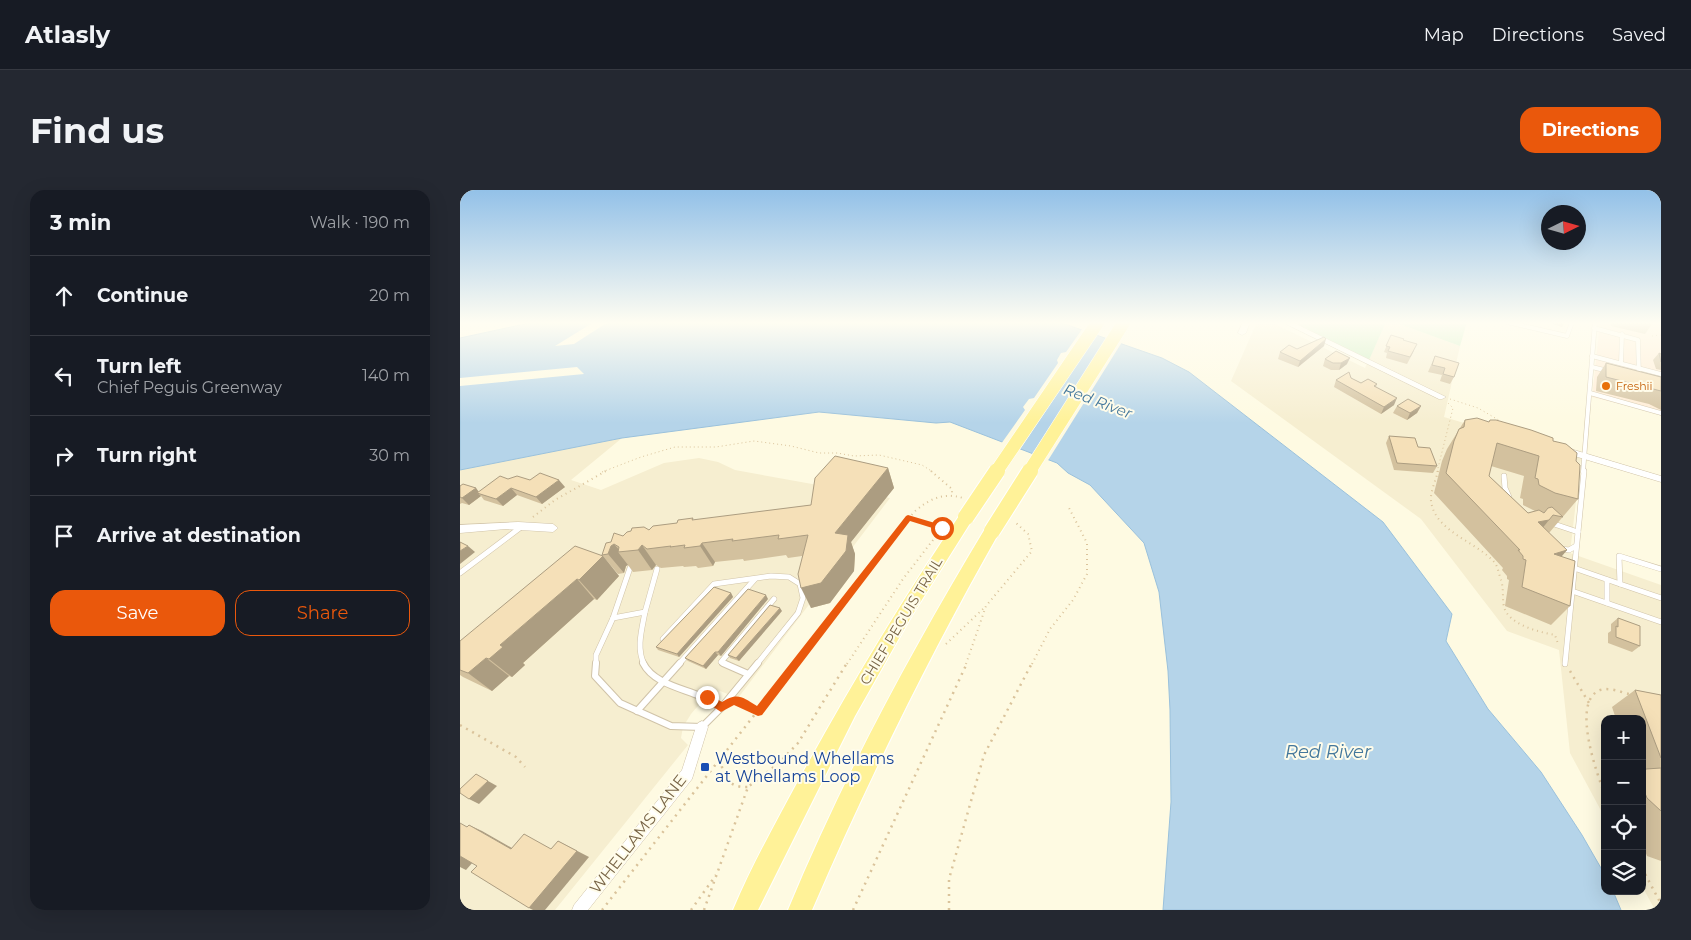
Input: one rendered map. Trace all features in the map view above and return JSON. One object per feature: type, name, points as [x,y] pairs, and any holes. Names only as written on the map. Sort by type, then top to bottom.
[{"type":"main road","name":"CHIEF PEGUIS TRAIL","points":[[744,910],[878,656],[964,508],[1074,356]]},
{"type":"main road","points":[[800,910],[846,807],[916,664],[992,531],[1103,356]]},
{"type":"street","points":[[1355,356],[1442,397]]},
{"type":"street","points":[[1558,448],[1661,478]]},
{"type":"street","points":[[460,529],[523,525],[553,528]]},
{"type":"street","name":"WHELLAMS LANE","points":[[578,910],[688,774],[702,727]]},
{"type":"lane","points":[[1565,664],[1585,456],[1592,356],[1661,374]]},
{"type":"lane","points":[[1621,356],[1621,364]]},
{"type":"lane","points":[[1639,356],[1639,380]]},
{"type":"lane","points":[[1592,367],[1611,372]]},
{"type":"lane","points":[[1630,377],[1647,381]]},
{"type":"lane","points":[[1590,393],[1661,413]]},
{"type":"lane","points":[[1504,476],[1505,488],[1513,504]]},
{"type":"lane","points":[[1546,522],[1578,532]]},
{"type":"lane","points":[[460,573],[523,525]]},
{"type":"lane","points":[[1552,548],[1569,550],[1576,546]]},
{"type":"lane","points":[[1620,584],[1619,556],[1661,569]]},
{"type":"lane","points":[[630,568],[613,618],[596,655],[595,676],[620,703],[671,726],[702,727],[721,708],[798,613],[803,598],[800,584],[789,577],[771,576],[714,584],[663,640]]},
{"type":"lane","points":[[1574,568],[1661,598]]},
{"type":"lane","points":[[657,569],[641,629],[639,652],[644,668],[655,678],[707,697],[721,708]]},
{"type":"lane","points":[[637,710],[755,578]]},
{"type":"lane","points":[[1607,603],[1608,580]]},
{"type":"lane","points":[[1572,591],[1661,622]]},
{"type":"lane","points":[[748,674],[721,662],[774,599]]},
{"type":"lane","points":[[613,618],[645,612]]},
{"type":"path","points":[[1442,397],[1460,401],[1490,414],[1505,424]]},
{"type":"path","points":[[1442,397],[1453,408],[1431,498],[1434,514],[1449,530],[1474,544],[1496,564],[1503,587],[1504,608],[1514,620],[1528,630],[1555,636],[1565,664],[1589,703]]},
{"type":"path","points":[[523,525],[555,500],[598,474],[642,457],[675,448],[716,447],[754,441],[791,446],[819,453],[837,453],[854,456],[879,455],[922,465],[939,476],[952,489],[952,494],[964,508]]},
{"type":"path","points":[[602,910],[908,518],[916,509],[931,499],[952,494]]},
{"type":"path","points":[[949,910],[949,879],[984,755],[1050,629],[1072,600],[1087,574],[1088,557],[1086,543],[1068,506]]},
{"type":"path","points":[[908,518],[942,528]]},
{"type":"path","points":[[721,759],[721,770],[725,779],[732,786],[740,788],[748,787],[779,763],[798,743],[894,590],[917,558],[947,523]]},
{"type":"path","points":[[940,650],[986,606],[1032,551],[1033,544],[1029,535],[1021,526]]},
{"type":"path","points":[[853,910],[971,653],[986,606]]},
{"type":"path","points":[[1601,783],[1590,751],[1587,728],[1589,703],[1594,694],[1600,690],[1609,689],[1632,695]]},
{"type":"path","points":[[721,708],[733,700],[739,701],[758,712]]},
{"type":"path","points":[[460,725],[516,757],[525,767]]},
{"type":"path","points":[[704,910],[748,787]]},
{"type":"path","points":[[691,910],[719,872]]},
{"type":"path","points":[[1646,876],[1661,904]]},
{"type":"shaded area","points":[[1242,356],[1340,356],[1365,368],[1371,356],[1458,356],[1444,417],[1581,458],[1570,553],[1661,585],[1661,910],[1655,910],[1646,893],[1646,715],[1601,715],[1601,811],[1570,753],[1559,650],[1507,631],[1421,519],[1231,381]]},
{"type":"shaded area","points":[[1596,356],[1661,356],[1661,414],[1592,397]]},
{"type":"shaded area","points":[[622,438],[571,480],[601,490],[664,463],[699,458],[718,462],[735,470],[890,498],[738,698],[720,691],[703,700],[691,714],[683,727],[681,738],[688,745],[555,910],[460,910],[460,470]]},
{"type":"green space","points":[[1360,356],[1371,356],[1369,360]]},
{"type":"water","name":"Red River","points":[[460,356],[1155,356],[1162,358],[1189,372],[1383,522],[1452,614],[1446,641],[1488,709],[1541,772],[1582,835],[1601,868],[1601,895],[1615,895],[1621,910],[1163,910],[1171,802],[1170,710],[1168,671],[1159,592],[1144,543],[1090,485],[1068,473],[1057,463],[950,422],[936,423],[819,412],[622,438],[460,470]]},
{"type":"pier","points":[[1060,356],[1083,356],[1019,451],[1001,444],[1025,410],[1023,407],[1029,399],[1034,398],[1058,363],[1057,360]]},
{"type":"pier","points":[[1096,356],[1114,356],[1047,462],[1031,456]]},
{"type":"pier","points":[[577,367],[584,374],[460,386],[460,378]]},
{"type":"building","points":[[1288,356],[1306,356],[1300,361]]},
{"type":"building","points":[[1330,356],[1345,356],[1350,358],[1341,363],[1333,363],[1325,359]]},
{"type":"building","points":[[1435,356],[1459,363],[1454,377],[1443,374],[1445,368],[1432,365]]},
{"type":"building","points":[[1606,363],[1661,377],[1661,391],[1606,377]]},
{"type":"building","points":[[1349,372],[1351,378],[1361,383],[1368,379],[1377,384],[1374,386],[1397,398],[1384,407],[1336,380]]},
{"type":"building","points":[[1408,399],[1421,406],[1410,413],[1397,406]]},
{"type":"building","points":[[1477,418],[1489,422],[1490,420],[1496,420],[1531,430],[1553,438],[1553,441],[1566,444],[1577,453],[1576,461],[1580,465],[1578,499],[1555,493],[1539,485],[1538,479],[1535,478],[1539,456],[1497,443],[1489,476],[1528,513],[1539,510],[1544,513],[1548,508],[1552,507],[1563,517],[1553,515],[1549,520],[1538,522],[1567,550],[1554,554],[1575,561],[1570,606],[1522,587],[1526,560],[1523,559],[1518,550],[1520,550],[1446,473],[1459,429],[1464,427],[1465,420]]},
{"type":"building","points":[[1389,436],[1415,438],[1418,447],[1430,448],[1437,466],[1397,463]]},
{"type":"building","points":[[835,456],[888,468],[835,533],[848,535],[846,551],[821,583],[801,588],[798,574],[808,535],[778,539],[779,535],[732,541],[733,539],[702,543],[700,546],[684,548],[685,545],[647,549],[642,545],[638,550],[618,552],[619,547],[614,544],[611,546],[608,554],[602,555],[606,543],[611,542],[614,533],[623,536],[631,531],[632,528],[644,527],[649,530],[653,526],[677,523],[678,520],[693,518],[692,520],[811,505],[815,478]]},
{"type":"building","points":[[540,473],[559,480],[536,497],[511,488],[496,499],[477,493],[500,476],[508,479],[517,476],[530,480]]},
{"type":"building","points":[[463,484],[476,488],[462,498],[460,497],[460,486]]},
{"type":"building","points":[[460,542],[468,546],[460,551]]},
{"type":"building","points":[[575,546],[603,556],[579,580],[577,579],[500,645],[503,647],[489,659],[486,658],[468,673],[460,670],[460,641]]},
{"type":"building","points":[[714,587],[731,593],[677,654],[656,647]]},
{"type":"building","points":[[748,589],[766,595],[718,652],[715,652],[703,666],[685,658]]},
{"type":"building","points":[[770,605],[780,608],[736,658],[728,655]]},
{"type":"building","points":[[1618,618],[1640,626],[1640,646],[1616,637]]},
{"type":"building","points":[[1635,690],[1661,695],[1661,758],[1646,715]]},
{"type":"building","points":[[1661,768],[1661,811],[1646,796],[1646,769]]},
{"type":"building","points":[[476,774],[488,781],[469,799],[460,793],[460,789]]},
{"type":"building","points":[[460,823],[467,827],[469,825],[511,849],[524,834],[551,849],[558,841],[577,851],[529,908],[471,872],[477,866],[460,856]]},
{"type":"place","name":"Freshii","points":[[1606,386]]},
{"type":"place","name":"Westbound Whellams at Whellams Loop","points":[[705,767]]},
{"type":"route","points":[[707,697],[721,708],[733,700],[739,701],[758,712],[908,518],[942,528]]}]
